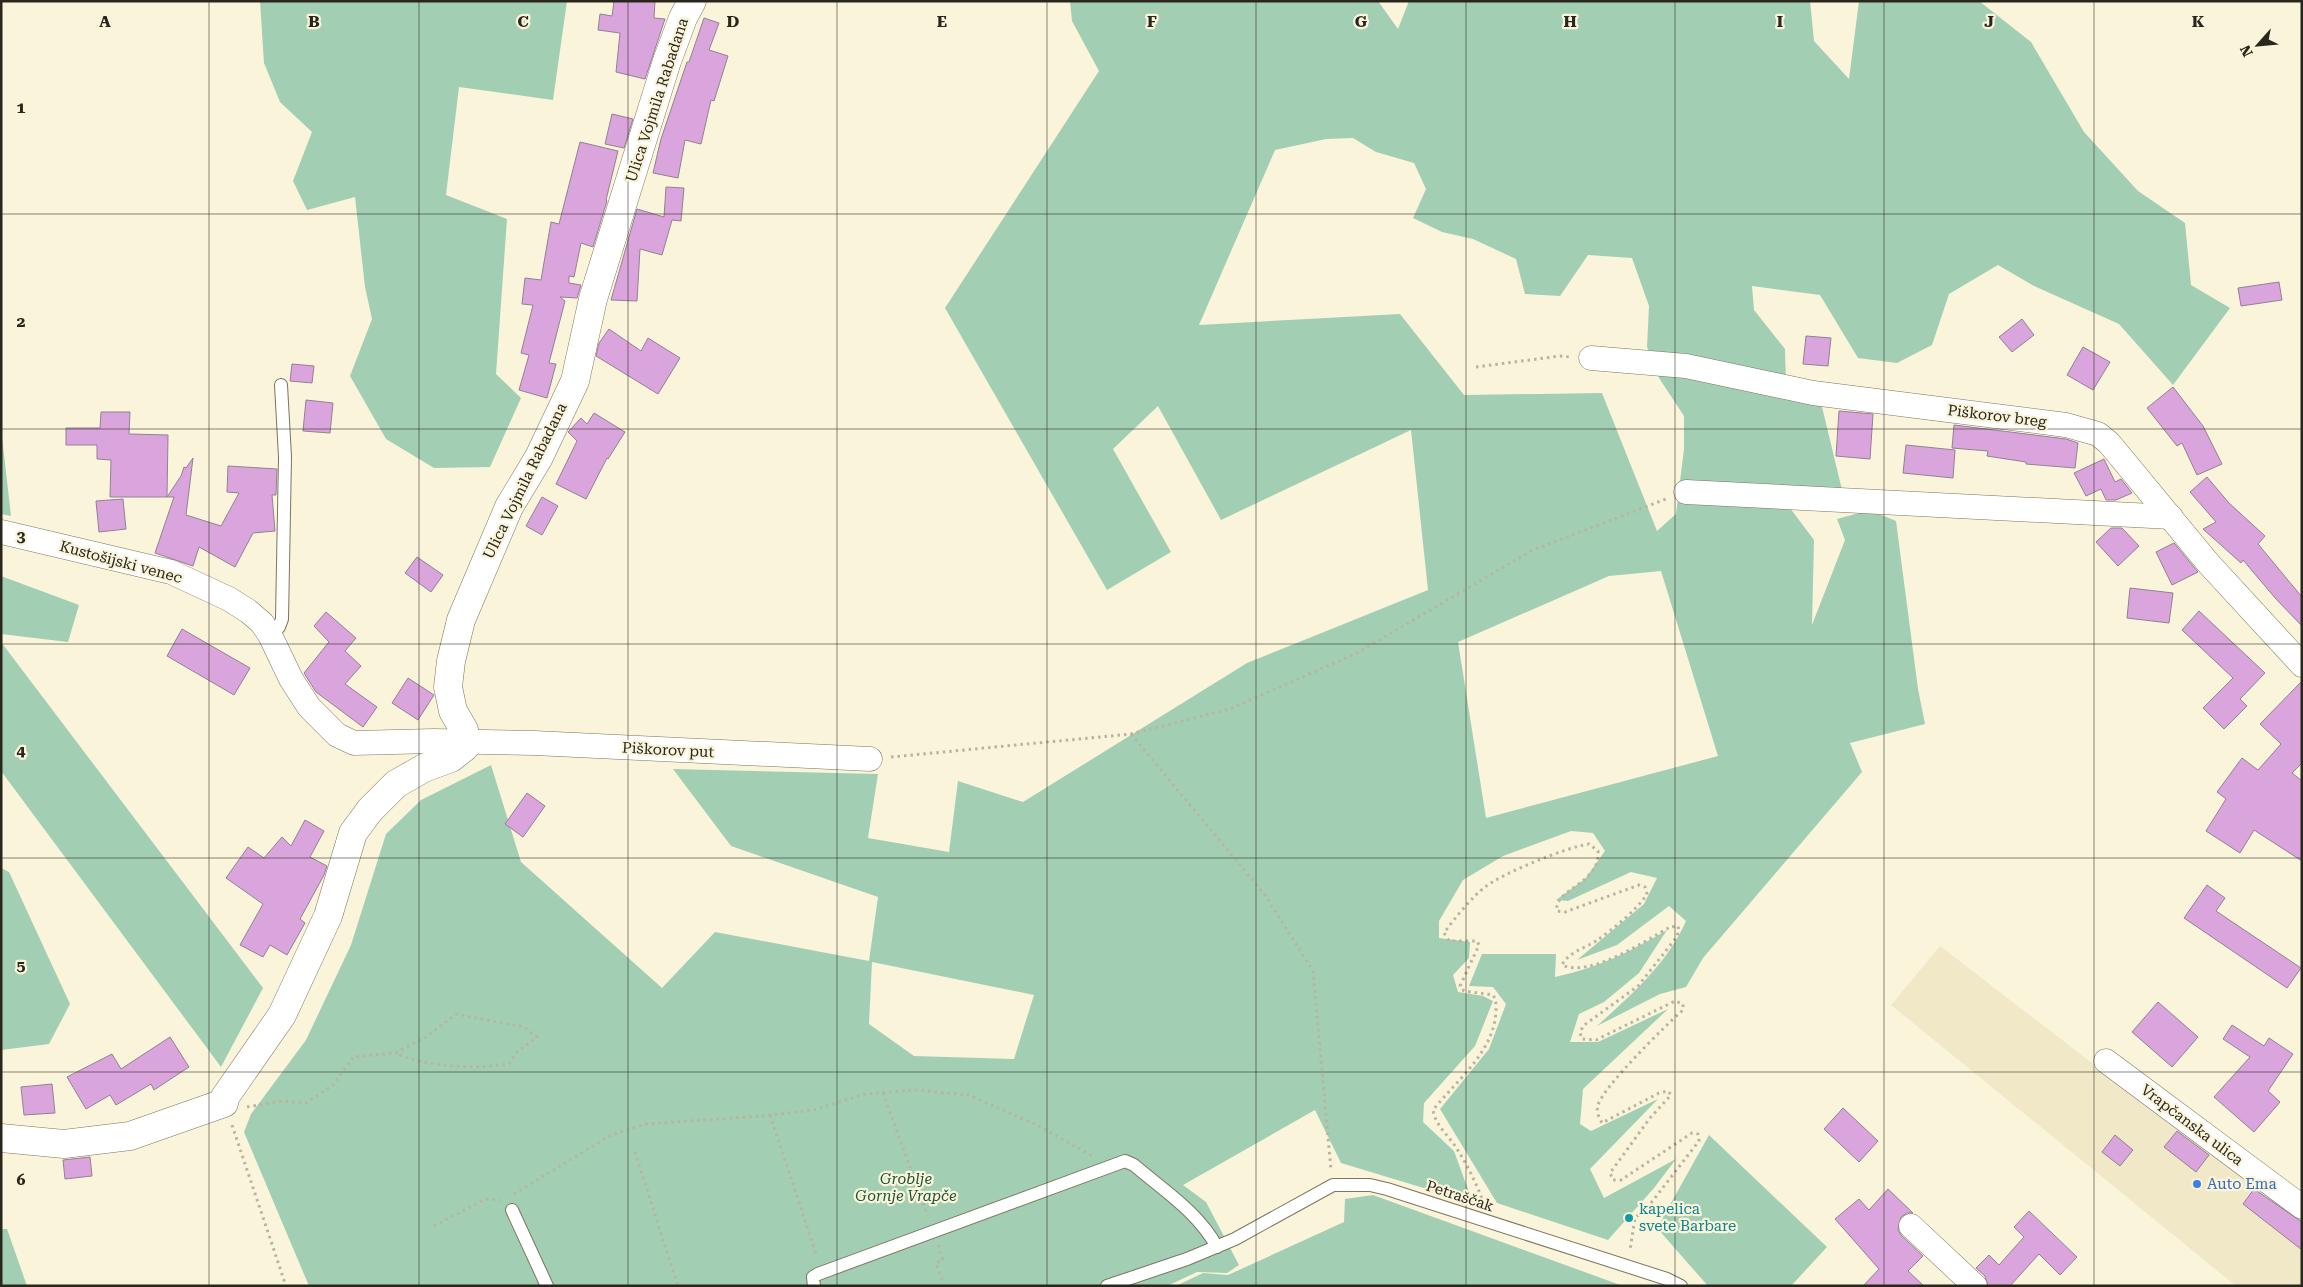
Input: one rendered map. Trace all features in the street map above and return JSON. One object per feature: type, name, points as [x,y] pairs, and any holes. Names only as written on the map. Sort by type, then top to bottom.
[{"type":"street","name":"Ulica Vojmila Rabadana","points":[[466,742],[464,730],[453,711],[448,687],[451,662],[461,620],[508,507],[539,457],[574,381],[593,299],[667,62],[683,18],[692,1]]},
{"type":"street","name":"Piškorov breg","points":[[1591,358],[1686,366],[1813,393],[2066,424],[2098,434],[2109,443],[2209,564],[2300,662]]},
{"type":"street","points":[[1686,492],[2171,517]]},
{"type":"street","name":"Kustošijski venec","points":[[1,532],[172,572],[229,598],[262,623],[308,707],[337,735],[365,744],[434,741],[466,742]]},
{"type":"street","name":"Piškorov put","points":[[466,742],[870,759]]},
{"type":"street","points":[[1,1138],[64,1144],[130,1136],[225,1107],[225,1097],[286,1006],[328,916],[353,833],[370,810],[396,784],[424,768],[459,753],[466,742]]},
{"type":"street","name":"Vrapčanska ulica","points":[[2106,1061],[2302,1207]]},
{"type":"street","points":[[1911,1226],[1975,1286]]},
{"type":"lane","points":[[270,635],[279,627],[282,619],[284,457],[282,384]]},
{"type":"lane","points":[[814,1286],[813,1277],[823,1272],[1125,1161],[1134,1165],[1196,1218],[1209,1232],[1217,1246]]},
{"type":"lane","name":"Petraščak","points":[[1107,1286],[1234,1239],[1333,1186],[1370,1185],[1627,1266],[1667,1279],[1681,1286]]},
{"type":"lane","points":[[509,1205],[546,1286]]},
{"type":"path","points":[[1476,367],[1560,356],[1591,358]]},
{"type":"path","points":[[870,759],[1131,734],[1230,709],[1356,653],[1531,551],[1686,492]]},
{"type":"path","points":[[1131,734],[1266,895],[1313,971],[1333,1186]]},
{"type":"path","points":[[1492,1224],[1476,1183],[1457,1148],[1434,1117],[1432,1110],[1486,1046],[1496,1020],[1496,999],[1493,995],[1464,991],[1460,986],[1475,958],[1479,945],[1477,941],[1450,941],[1444,933],[1485,886],[1576,846],[1589,844],[1598,851],[1598,857],[1591,876],[1560,898],[1556,906],[1557,911],[1565,912],[1639,885],[1645,887],[1647,894],[1641,903],[1596,940],[1566,957],[1562,965],[1570,969],[1592,965],[1625,952],[1670,927],[1678,926],[1679,930],[1676,938],[1638,986],[1583,1026],[1580,1033],[1582,1040],[1596,1040],[1676,1001],[1683,1004],[1683,1010],[1611,1085],[1598,1105],[1598,1116],[1602,1123],[1659,1093],[1668,1091],[1671,1095],[1650,1118],[1610,1173],[1613,1180],[1621,1180],[1692,1133],[1698,1134],[1699,1140],[1636,1218],[1627,1266]]},
{"type":"path","points":[[286,1286],[225,1107],[283,1101],[306,1103],[333,1085],[353,1057],[395,1053],[426,1036],[456,1014],[524,1027],[537,1037],[517,1052],[510,1063],[495,1067],[409,1059],[395,1053]]},
{"type":"path","points":[[511,1196],[611,1135],[646,1124],[813,1110],[866,1094],[915,1090],[969,1096],[1037,1124],[1071,1146],[1113,1165]]},
{"type":"path","points":[[883,1093],[943,1260],[936,1263],[944,1286]]},
{"type":"path","points":[[770,1115],[823,1272]]},
{"type":"path","points":[[634,1152],[678,1286]]},
{"type":"path","points":[[434,1226],[486,1199],[509,1205]]},
{"type":"shaded area","points":[[1940,946],[2210,1154],[2302,1222],[2302,1286],[2236,1286],[1891,1005]]},
{"type":"green space","points":[[260,1],[567,1],[553,100],[459,87],[446,195],[507,219],[496,374],[521,398],[490,467],[434,468],[386,439],[350,376],[372,319],[365,287],[355,197],[307,210],[293,181],[312,132],[280,102],[264,63]]},
{"type":"green space","name":"Groblje Gornje Vrapče","points":[[1070,1],[1378,1],[1398,29],[1409,1],[1810,1],[1814,41],[1849,79],[1859,1],[1979,1],[2031,42],[2084,132],[2138,191],[2185,223],[2191,285],[2230,308],[2173,385],[2119,324],[2034,286],[1998,265],[1949,294],[1932,345],[1897,363],[1858,358],[1820,295],[1752,286],[1754,310],[1785,349],[1786,385],[1817,386],[1842,490],[1790,508],[1814,540],[1812,625],[1845,540],[1837,519],[1870,510],[1896,521],[1918,689],[1925,724],[1850,743],[1862,772],[1703,958],[1686,987],[1660,994],[1597,1026],[1647,978],[1669,951],[1686,921],[1669,906],[1617,945],[1577,960],[1644,904],[1657,878],[1631,872],[1568,901],[1556,900],[1585,879],[1605,851],[1593,833],[1571,831],[1503,856],[1463,880],[1439,921],[1439,938],[1470,942],[1469,958],[1453,975],[1458,992],[1483,996],[1493,1001],[1475,1046],[1424,1103],[1423,1122],[1454,1151],[1473,1203],[1341,1163],[1315,1110],[1183,1185],[1206,1202],[1239,1265],[1227,1273],[1197,1272],[1167,1286],[309,1286],[244,1132],[251,1114],[306,1040],[351,945],[386,834],[421,800],[491,765],[521,862],[662,988],[715,932],[869,961],[878,897],[731,846],[673,769],[878,774],[868,838],[949,852],[958,781],[1023,802],[1247,663],[1428,590],[1411,430],[1221,520],[1158,406],[1113,449],[1171,552],[1107,590],[945,308],[1099,71],[1072,21]],"holes":[[[1353,138],[1376,152],[1414,163],[1426,189],[1413,218],[1442,232],[1473,239],[1516,259],[1525,294],[1560,296],[1588,255],[1632,258],[1649,306],[1647,347],[1659,378],[1684,416],[1684,449],[1676,514],[1657,531],[1602,393],[1464,395],[1400,314],[1199,325],[1275,150],[1326,139]],[[1661,571],[1718,756],[1486,818],[1458,642],[1609,576]],[[872,962],[1034,995],[1014,1059],[914,1056],[869,1024]]]},
{"type":"green space","points":[[1,428],[11,516],[1,514]]},
{"type":"green space","points":[[1,576],[79,605],[68,642],[1,634]]},
{"type":"green space","points":[[1,642],[263,988],[221,1067],[1,771]]},
{"type":"green space","points":[[1,868],[9,872],[70,1004],[49,1044],[1,1050]]},
{"type":"green space","points":[[1667,930],[1639,973],[1604,1002],[1579,1014],[1570,1042],[1598,1042],[1668,1009],[1583,1089],[1580,1124],[1591,1131],[1658,1099],[1590,1169],[1604,1198],[1676,1159],[1654,1188],[1608,1240],[1497,1203],[1440,1109],[1489,1049],[1506,1004],[1493,987],[1469,986],[1482,954],[1556,954],[1555,977],[1585,969],[1613,958]]},
{"type":"green space","points":[[1709,1135],[1827,1247],[1791,1286],[1708,1286],[1657,1228]]},
{"type":"green space","points":[[1373,1195],[1623,1286],[1176,1286],[1203,1273],[1228,1275],[1344,1222],[1345,1199]]},
{"type":"green space","points":[[1,1229],[7,1229],[27,1286],[1,1286]]},
{"type":"building","points":[[614,1],[655,1],[654,18],[665,19],[645,79],[616,72],[620,33],[598,30],[600,14],[612,16]]},
{"type":"building","points":[[704,18],[719,23],[709,50],[728,56],[714,101],[711,100],[701,144],[685,140],[678,178],[653,173],[661,139]]},
{"type":"building","points":[[612,114],[633,119],[624,148],[605,144]]},
{"type":"building","points":[[580,142],[618,151],[607,201],[593,247],[581,243],[574,277],[569,276],[569,283],[581,285],[577,298],[560,297],[565,301],[549,363],[556,364],[547,398],[519,390],[529,355],[521,353],[533,305],[522,304],[525,278],[541,280],[551,222],[559,224]]},
{"type":"building","points":[[666,187],[684,188],[681,221],[672,220],[662,255],[640,249],[637,301],[611,300],[637,209],[664,217]]},
{"type":"building","points":[[2279,282],[2282,300],[2241,306],[2238,288]]},
{"type":"building","points":[[2022,319],[2034,335],[2012,352],[1999,337]]},
{"type":"building","points":[[609,329],[641,351],[648,338],[680,358],[658,394],[596,356],[599,343]]},
{"type":"building","points":[[1806,336],[1831,338],[1828,366],[1803,364]]},
{"type":"building","points":[[2083,347],[2110,362],[2093,390],[2067,375]]},
{"type":"building","points":[[292,364],[314,366],[312,383],[290,381]]},
{"type":"building","points":[[2173,387],[2203,426],[2222,464],[2197,475],[2182,443],[2177,446],[2147,408]]},
{"type":"building","points":[[306,400],[333,403],[330,433],[303,431]]},
{"type":"building","points":[[1839,411],[1873,414],[1870,459],[1836,456]]},
{"type":"building","points":[[101,412],[130,412],[129,434],[168,435],[167,497],[110,497],[111,460],[97,459],[97,445],[66,445],[66,428],[100,428]]},
{"type":"building","points":[[594,413],[625,432],[607,458],[586,499],[556,484],[577,441],[568,432],[581,418],[587,424]]},
{"type":"building","points":[[1954,425],[2066,439],[2078,443],[2075,468],[2026,464],[2026,462],[1987,456],[1988,451],[1952,448]]},
{"type":"building","points":[[1906,445],[1955,450],[1953,478],[1903,473]]},
{"type":"building","points":[[193,458],[186,515],[221,526],[239,493],[227,492],[228,466],[277,469],[276,495],[272,495],[275,531],[253,533],[235,567],[199,547],[193,566],[155,553],[174,497],[167,497],[181,476],[184,467],[186,468]]},
{"type":"building","points":[[2104,459],[2115,482],[2121,479],[2132,493],[2116,500],[2106,500],[2101,489],[2086,496],[2074,473]]},
{"type":"building","points":[[2207,477],[2229,503],[2265,536],[2258,544],[2302,597],[2302,626],[2243,560],[2241,563],[2203,529],[2216,522],[2190,492]]},
{"type":"building","points":[[542,497],[558,506],[542,535],[526,526]]},
{"type":"building","points":[[123,499],[126,529],[99,532],[96,501]]},
{"type":"building","points":[[2111,528],[2122,528],[2139,546],[2118,566],[2096,542]]},
{"type":"building","points":[[2174,543],[2198,572],[2172,585],[2156,552]]},
{"type":"building","points":[[417,557],[443,575],[431,592],[405,573]]},
{"type":"building","points":[[2130,588],[2173,593],[2169,623],[2127,618]]},
{"type":"building","points":[[2199,611],[2265,673],[2240,699],[2247,706],[2224,729],[2203,708],[2233,678],[2182,630]]},
{"type":"building","points":[[326,612],[356,638],[345,651],[361,666],[345,684],[377,707],[363,727],[316,692],[304,673],[329,642],[314,626]]},
{"type":"building","points":[[182,629],[250,668],[234,695],[167,656]]},
{"type":"building","points":[[408,678],[434,695],[418,720],[392,703]]},
{"type":"building","points":[[2302,681],[2302,763],[2292,773],[2302,781],[2302,861],[2254,830],[2240,853],[2206,831],[2226,799],[2217,792],[2242,758],[2258,770],[2281,744],[2260,724]]},
{"type":"building","points":[[527,793],[545,806],[523,837],[505,824]]},
{"type":"building","points":[[305,820],[324,831],[310,857],[327,866],[300,919],[305,923],[287,955],[270,945],[263,957],[240,945],[263,904],[226,878],[248,847],[264,858],[282,837],[291,846]]},
{"type":"building","points":[[2207,885],[2225,898],[2216,911],[2301,968],[2287,988],[2184,918]]},
{"type":"building","points":[[2158,1002],[2198,1037],[2172,1067],[2132,1032]]},
{"type":"building","points":[[2232,1025],[2264,1046],[2269,1038],[2293,1054],[2268,1091],[2280,1102],[2254,1132],[2214,1097],[2250,1057],[2223,1039]]},
{"type":"building","points":[[170,1037],[189,1067],[154,1090],[151,1084],[116,1105],[110,1095],[86,1109],[67,1077],[112,1054],[121,1069]]},
{"type":"building","points":[[52,1084],[55,1113],[24,1115],[21,1087]]},
{"type":"building","points":[[1843,1108],[1878,1141],[1859,1162],[1824,1129]]},
{"type":"building","points":[[2177,1131],[2209,1155],[2196,1172],[2164,1147]]},
{"type":"building","points":[[2115,1135],[2133,1150],[2120,1166],[2102,1152]]},
{"type":"building","points":[[90,1157],[92,1176],[65,1179],[63,1160]]},
{"type":"building","points":[[1888,1189],[1913,1213],[1907,1213],[1901,1217],[1898,1230],[1923,1256],[1908,1271],[1924,1286],[1863,1286],[1879,1269],[1835,1219],[1859,1199],[1869,1210]]},
{"type":"building","points":[[2254,1189],[2302,1222],[2302,1250],[2243,1204]]},
{"type":"building","points":[[2029,1211],[2077,1257],[2060,1275],[2039,1254],[2010,1286],[1988,1286],[1985,1276],[1976,1268],[1989,1255],[1999,1265],[2024,1237],[2014,1227]]},
{"type":"place","name":"Auto Ema","points":[[2197,1184]]},
{"type":"place","name":"kapelica svete Barbare","points":[[1629,1218]]}]
